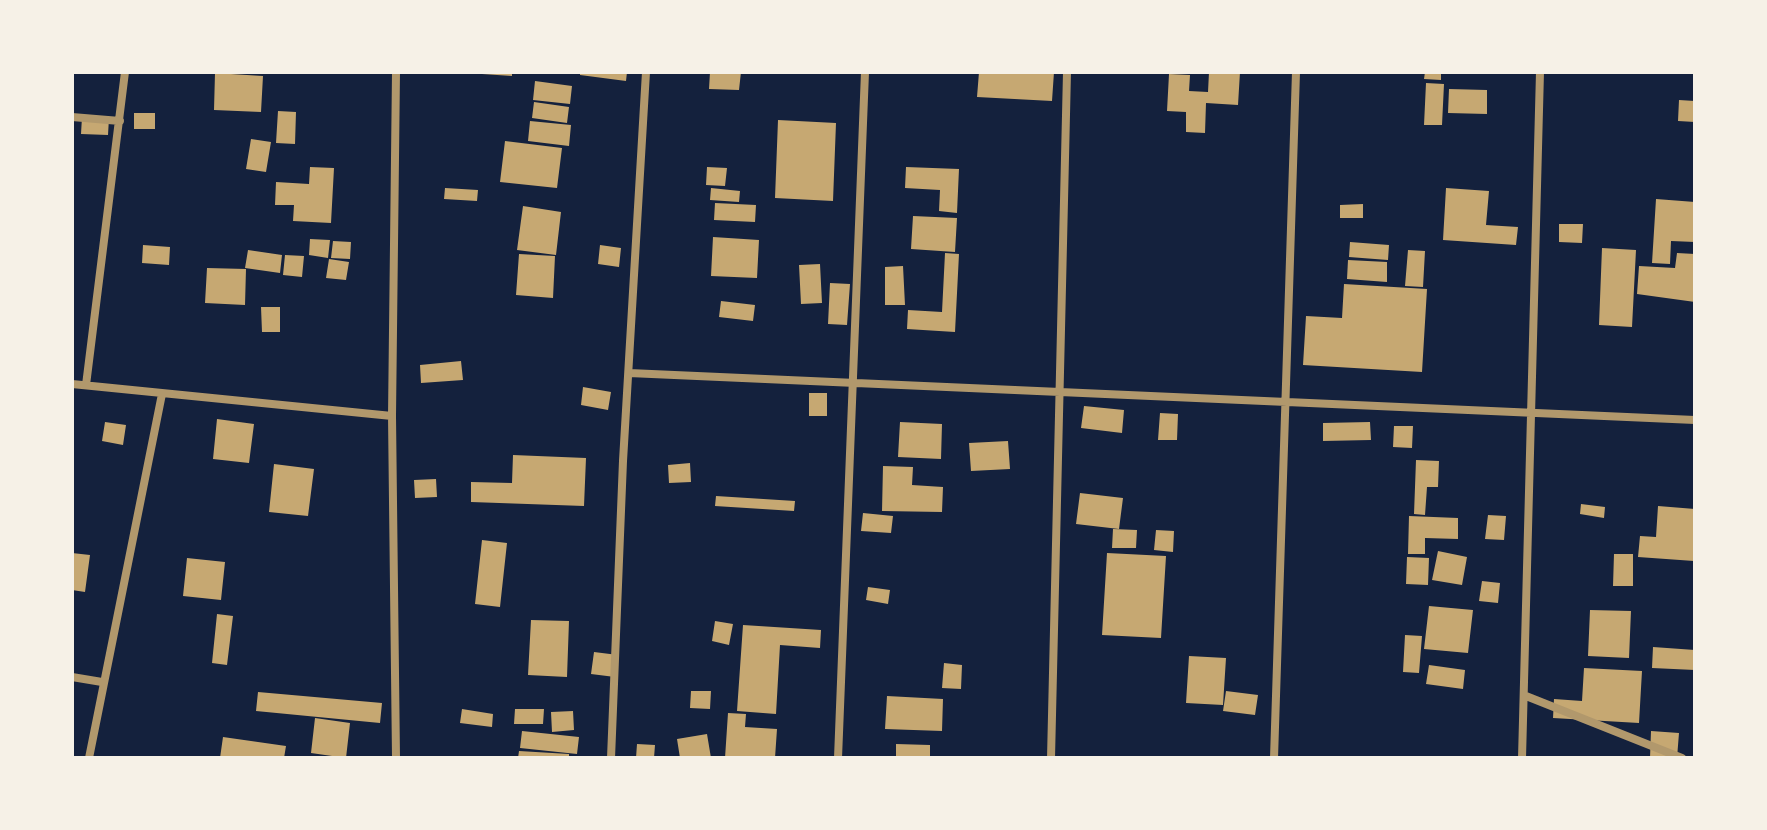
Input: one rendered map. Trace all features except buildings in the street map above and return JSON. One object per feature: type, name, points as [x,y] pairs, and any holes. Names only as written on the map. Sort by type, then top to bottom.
[{"type":"street","points":[[86,385],[125,72]]},
{"type":"street","points":[[396,72],[392,416],[396,758]]},
{"type":"street","points":[[611,758],[646,72]]},
{"type":"street","points":[[838,758],[865,72]]},
{"type":"street","points":[[1051,758],[1057,395],[1067,72]]},
{"type":"street","points":[[1274,758],[1296,72]]},
{"type":"street","points":[[1522,758],[1540,72]]},
{"type":"street","points":[[72,117],[120,121]]},
{"type":"street","points":[[629,373],[853,382],[1057,395],[1695,420]]},
{"type":"street","points":[[72,384],[392,416]]},
{"type":"street","points":[[89,758],[162,394]]},
{"type":"street","points":[[72,677],[102,682]]},
{"type":"street","points":[[1526,696],[1682,758]]}]
